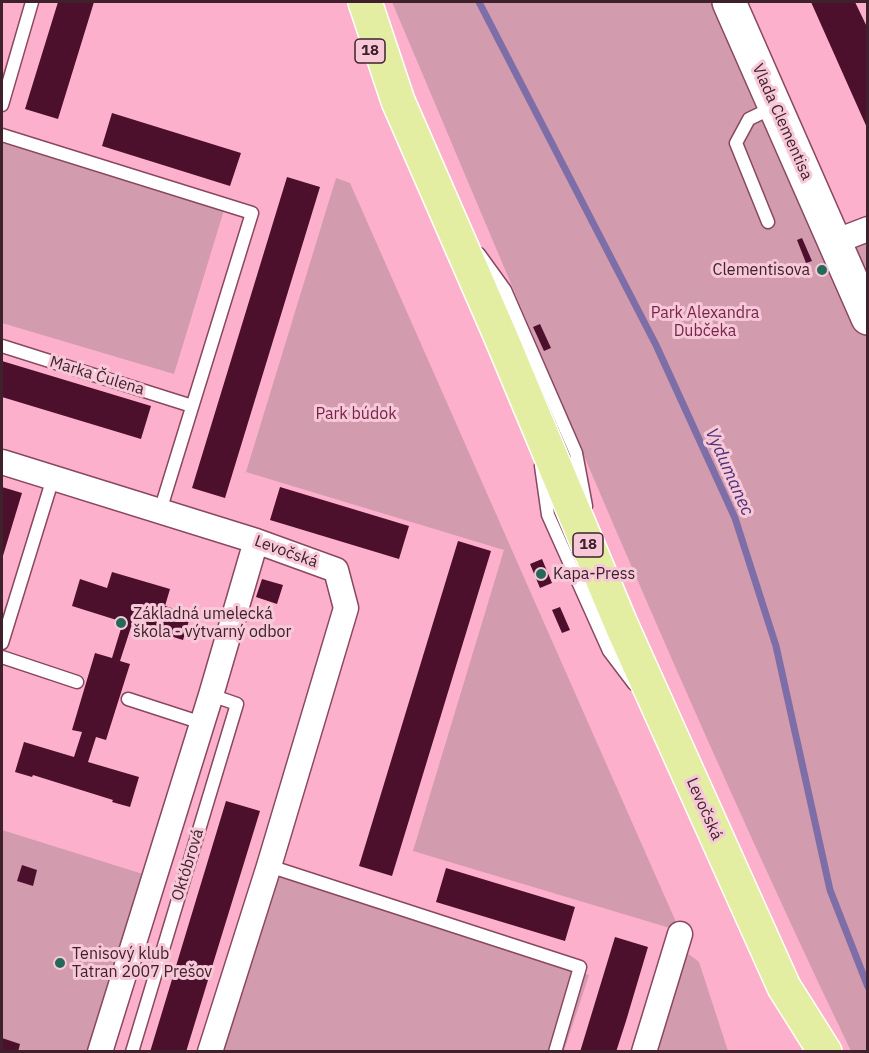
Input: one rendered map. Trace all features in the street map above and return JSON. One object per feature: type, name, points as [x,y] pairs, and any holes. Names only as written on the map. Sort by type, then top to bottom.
[{"type":"main road","name":"Levočská","points":[[342,2],[398,101]]},
{"type":"main road","name":"Levočská","points":[[365,2],[398,101],[535,417],[597,567],[784,987],[825,1052]]},
{"type":"main road","name":"Levočská","points":[[784,987],[800,1052]]},
{"type":"street","name":"Vlada Clementisa","points":[[729,2],[781,121],[831,252],[864,308]]},
{"type":"street","points":[[831,252],[867,229]]},
{"type":"street","points":[[2,462],[160,511]]},
{"type":"street","name":"Levočská","points":[[160,511],[256,541],[336,570],[346,608],[269,866]]},
{"type":"street","name":"Októbrová","points":[[100,1052],[211,695],[256,541]]},
{"type":"street","points":[[210,1052],[269,866]]},
{"type":"street","points":[[644,1052],[680,934]]},
{"type":"lane","points":[[2,105],[32,2]]},
{"type":"lane","points":[[768,222],[736,143],[749,119],[781,121],[789,170]]},
{"type":"lane","points":[[2,135],[252,213],[160,511]]},
{"type":"lane","points":[[441,201],[505,290],[576,453],[597,567]]},
{"type":"lane","name":"Marka Čulena","points":[[2,346],[192,406]]},
{"type":"lane","points":[[535,417],[548,515],[609,651],[668,729]]},
{"type":"lane","points":[[2,643],[53,478]]},
{"type":"lane","points":[[2,657],[77,682]]},
{"type":"lane","name":"Októbrová","points":[[132,1052],[237,704],[211,695]]},
{"type":"lane","points":[[128,699],[202,723]]},
{"type":"lane","points":[[269,866],[580,967],[555,1052]]},
{"type":"green space","name":"Park Alexandra Dubčeka","points":[[392,2],[729,2],[821,209],[867,243],[867,1051],[851,1051],[790,922],[616,529]]},
{"type":"green space","points":[[2,139],[224,210],[174,374],[2,323]]},
{"type":"green space","name":"Park búdok","points":[[336,178],[350,183],[680,931],[413,851],[504,550],[246,472]]},
{"type":"green space","name":"Tenisový klub Tatran 2007 Prešov","points":[[2,830],[146,875],[92,1051],[2,1051]]},
{"type":"green space","points":[[277,861],[589,975],[564,1051],[217,1052]]},
{"type":"green space","points":[[686,952],[699,962],[728,1051],[655,1052]]},
{"type":"building","points":[[58,2],[94,2],[58,119],[25,109]]},
{"type":"building","points":[[811,2],[855,2],[868,29],[868,130]]},
{"type":"building","points":[[112,113],[241,153],[230,186],[102,146]]},
{"type":"building","points":[[287,177],[320,187],[225,498],[192,488]]},
{"type":"building","points":[[802,238],[812,261],[806,263],[797,240]]},
{"type":"building","points":[[540,324],[551,348],[544,351],[533,327]]},
{"type":"building","points":[[2,361],[151,406],[141,439],[2,397]]},
{"type":"building","points":[[2,487],[22,493],[2,559]]},
{"type":"building","points":[[280,487],[409,526],[399,559],[270,520]]},
{"type":"building","points":[[458,541],[491,551],[392,876],[359,866]]},
{"type":"building","name":"Kapa-Press","points":[[542,559],[552,583],[540,588],[530,564]]},
{"type":"building","points":[[112,572],[170,589],[165,606],[191,614],[183,640],[132,624],[120,661],[130,664],[106,740],[96,737],[88,762],[139,777],[130,807],[33,775],[32,777],[15,772],[24,742],[74,757],[82,732],[72,730],[95,653],[112,658],[123,622],[72,606],[80,579],[107,588]]},
{"type":"building","points":[[262,579],[283,585],[277,604],[256,597]]},
{"type":"building","points":[[560,607],[570,630],[562,633],[552,610]]},
{"type":"building","points":[[226,801],[260,811],[186,1052],[150,1052]]},
{"type":"building","points":[[22,865],[37,870],[33,886],[17,881]]},
{"type":"building","points":[[446,868],[575,907],[565,941],[436,902]]},
{"type":"building","points":[[615,937],[648,947],[626,1021],[616,1052],[580,1052]]},
{"type":"building","points":[[2,1038],[20,1044],[18,1052],[2,1052]]},
{"type":"waterway","name":"Vydumanec","points":[[479,2],[656,345],[735,518],[776,646],[830,890],[868,987]]},
{"type":"place","name":"Clementisova","points":[[822,270]]},
{"type":"place","name":"Kapa-Press","points":[[541,574]]},
{"type":"place","name":"Základná umelecká škola - výtvarný odbor","points":[[121,623]]},
{"type":"place","name":"Tenisový klub Tatran 2007 Prešov","points":[[60,963]]}]
